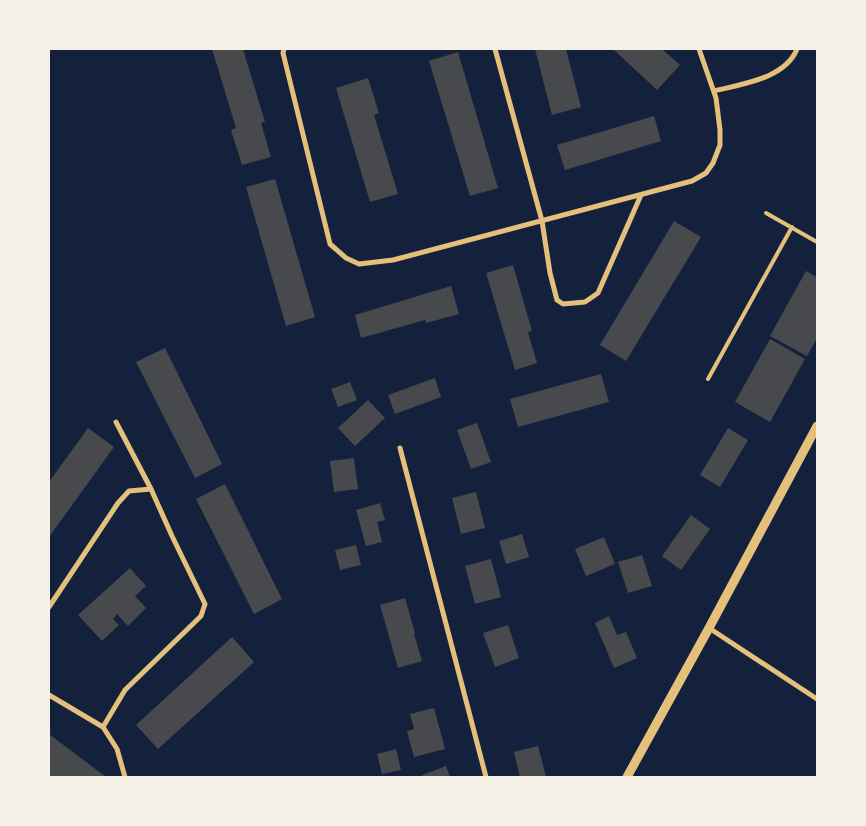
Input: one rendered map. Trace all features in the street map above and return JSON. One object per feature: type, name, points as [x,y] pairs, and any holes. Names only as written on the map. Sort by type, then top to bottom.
[{"type":"street","points":[[284,49],[283,53],[330,244],[346,258],[360,264],[393,260],[641,195],[692,181],[706,173],[713,163],[720,145],[720,130],[716,98],[699,49]]},
{"type":"street","points":[[495,49],[542,221],[550,273],[557,300],[563,304],[585,302],[598,293],[641,195]]},
{"type":"street","points":[[714,91],[766,78],[782,68],[797,49]]},
{"type":"street","points":[[103,727],[125,690],[201,616],[205,604],[151,488],[116,422]]},
{"type":"street","points":[[627,777],[817,426]]},
{"type":"street","points":[[400,448],[486,777]]},
{"type":"street","points":[[49,607],[118,503],[129,491],[151,488]]},
{"type":"street","points":[[709,628],[817,699]]},
{"type":"street","points":[[49,695],[103,727],[117,749],[125,777]]},
{"type":"lane","points":[[766,213],[817,242]]},
{"type":"lane","points":[[708,379],[792,227]]},
{"type":"building","points":[[212,49],[243,49],[265,122],[261,123],[271,157],[242,165],[231,130],[236,128]]},
{"type":"building","points":[[535,49],[566,49],[581,107],[552,115]]},
{"type":"building","points":[[613,49],[662,49],[680,65],[657,90]]},
{"type":"building","points":[[458,52],[498,188],[470,196],[429,61]]},
{"type":"building","points":[[368,78],[379,113],[374,115],[398,194],[370,202],[336,88]]},
{"type":"building","points":[[654,116],[661,141],[565,170],[557,145]]},
{"type":"building","points":[[275,179],[315,317],[286,326],[246,187]]},
{"type":"building","points":[[674,221],[701,237],[626,361],[600,345]]},
{"type":"building","points":[[513,265],[532,331],[528,332],[537,363],[515,370],[486,273]]},
{"type":"building","points":[[806,271],[817,277],[817,338],[807,356],[770,336]]},
{"type":"building","points":[[451,286],[459,314],[426,323],[425,320],[361,338],[355,315]]},
{"type":"building","points":[[770,339],[805,359],[770,422],[735,402]]},
{"type":"building","points":[[165,348],[222,464],[195,478],[136,362]]},
{"type":"building","points":[[601,374],[609,402],[518,427],[510,399]]},
{"type":"building","points":[[435,378],[441,397],[395,414],[388,395]]},
{"type":"building","points":[[350,382],[357,400],[338,407],[331,389]]},
{"type":"building","points":[[368,400],[385,418],[355,446],[338,428]]},
{"type":"building","points":[[477,423],[491,462],[471,469],[457,430]]},
{"type":"building","points":[[88,428],[114,447],[49,537],[49,482]]},
{"type":"building","points":[[728,428],[748,440],[720,487],[700,475]]},
{"type":"building","points":[[354,458],[358,489],[334,492],[330,461]]},
{"type":"building","points":[[225,484],[282,599],[254,614],[196,499]]},
{"type":"building","points":[[476,492],[485,528],[461,534],[452,498]]},
{"type":"building","points":[[380,503],[385,520],[377,522],[382,542],[366,546],[356,510]]},
{"type":"building","points":[[691,515],[710,529],[681,570],[662,556]]},
{"type":"building","points":[[522,534],[529,557],[506,564],[499,541]]},
{"type":"building","points":[[604,537],[615,564],[586,576],[575,549]]},
{"type":"building","points":[[356,545],[361,565],[340,570],[335,550]]},
{"type":"building","points":[[642,555],[652,586],[628,593],[618,562]]},
{"type":"building","points":[[491,559],[501,597],[475,604],[465,566]]},
{"type":"building","points":[[130,568],[146,586],[135,596],[146,608],[128,626],[117,614],[113,619],[119,625],[102,641],[78,615]]},
{"type":"building","points":[[405,598],[422,661],[398,668],[380,605]]},
{"type":"building","points":[[609,616],[617,635],[626,632],[637,658],[614,668],[595,623]]},
{"type":"building","points":[[508,625],[519,658],[495,667],[483,633]]},
{"type":"building","points":[[232,637],[254,662],[158,749],[136,725]]},
{"type":"building","points":[[434,708],[445,749],[414,757],[407,731],[414,729],[410,714]]},
{"type":"building","points":[[49,734],[106,777],[49,777]]},
{"type":"building","points":[[538,746],[546,777],[520,777],[514,752]]},
{"type":"building","points":[[396,749],[401,770],[382,774],[377,754]]},
{"type":"building","points":[[446,766],[450,777],[423,777],[422,775]]}]
